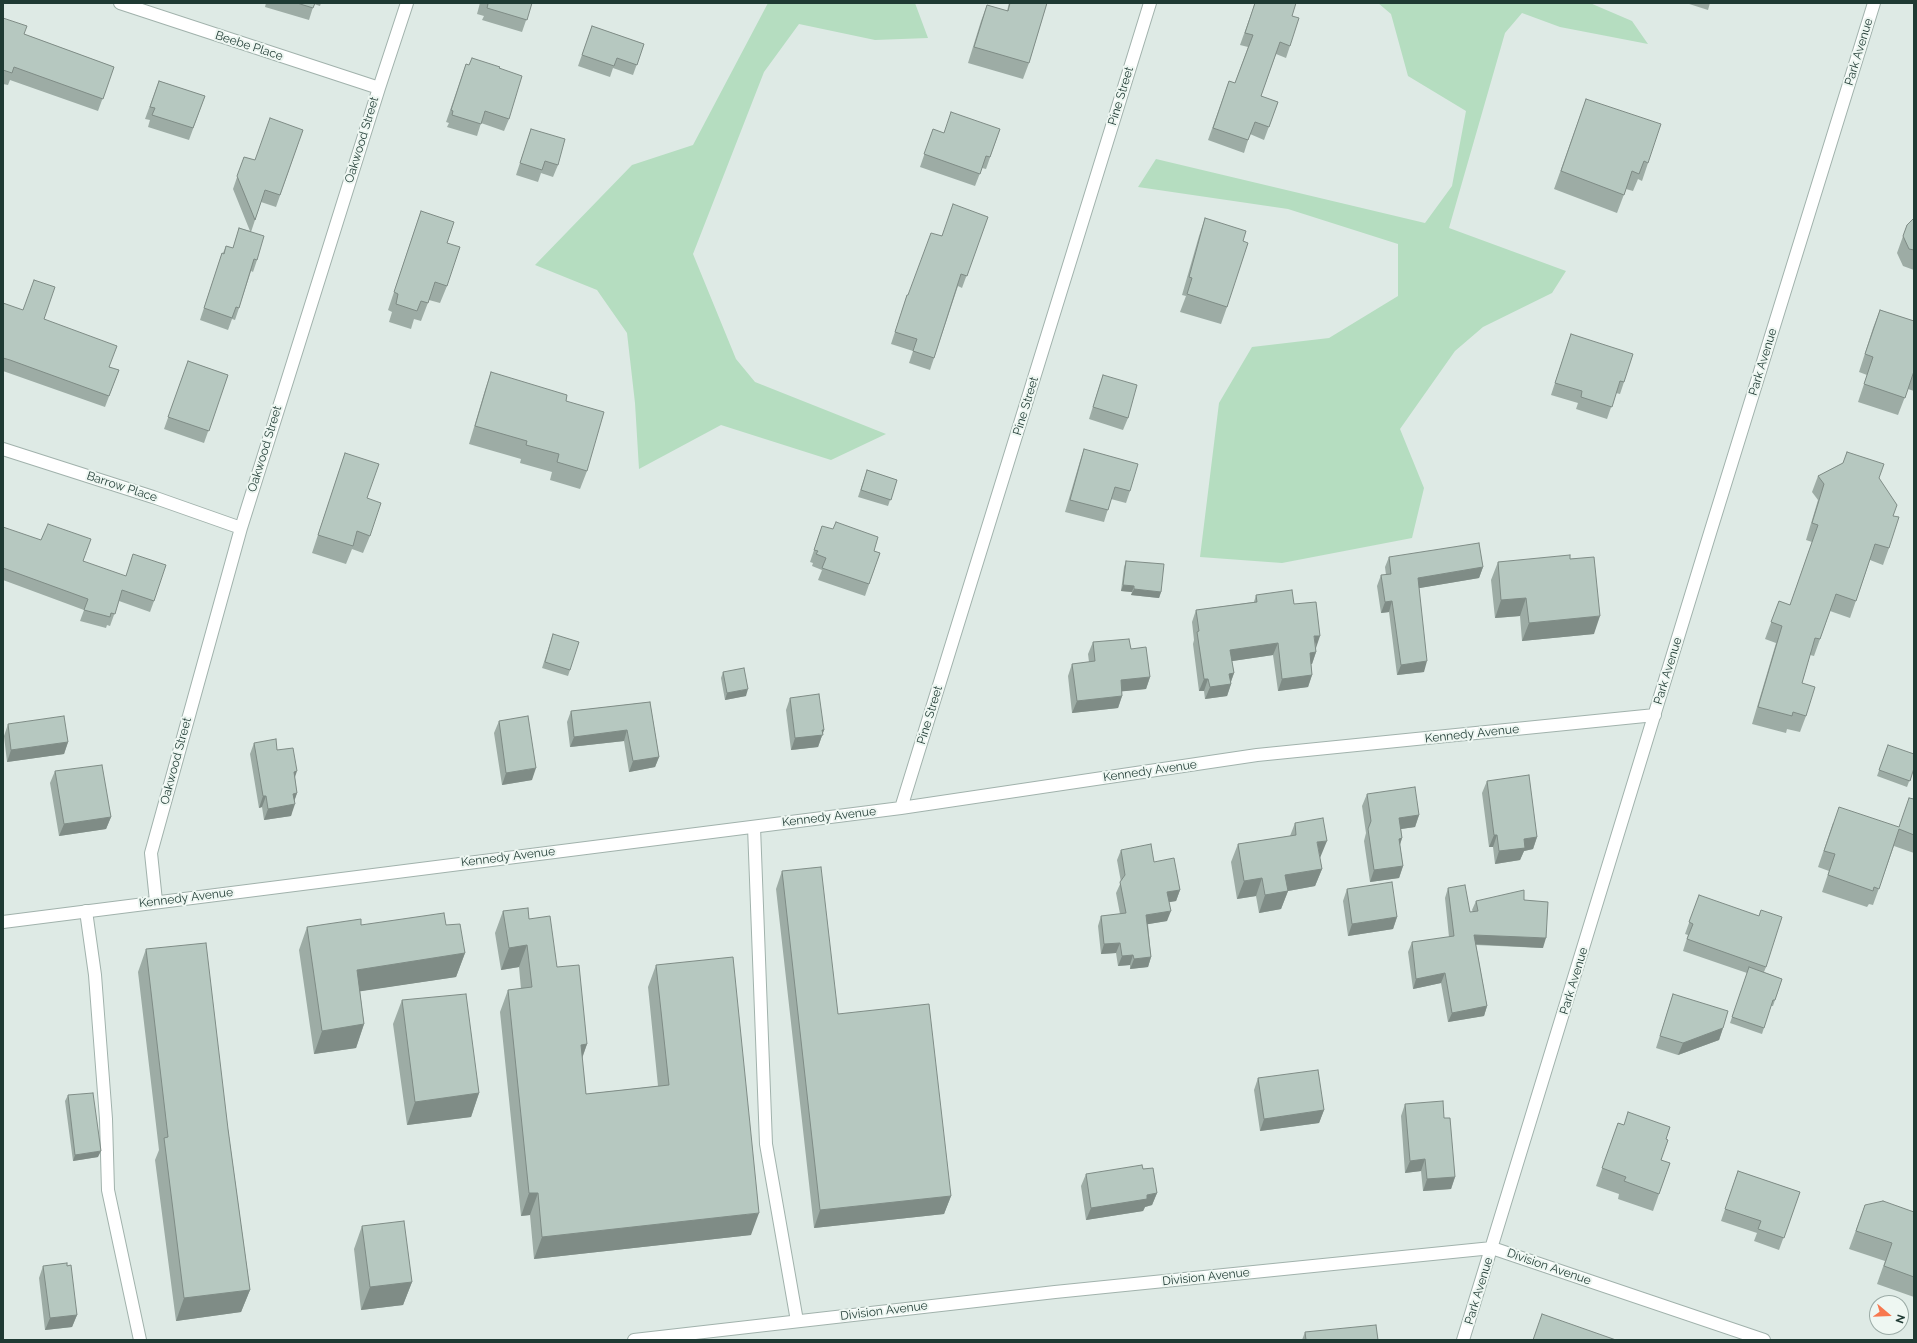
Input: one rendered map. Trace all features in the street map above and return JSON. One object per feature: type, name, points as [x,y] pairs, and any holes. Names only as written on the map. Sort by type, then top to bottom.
[{"type":"street","name":"Beebe Place","points":[[120,3],[378,88]]},
{"type":"street","name":"Oakwood Street","points":[[156,901],[151,853],[241,528],[378,88],[407,3]]},
{"type":"street","name":"Pine Street","points":[[901,808],[1150,3]]},
{"type":"street","name":"Park Avenue","points":[[1464,1340],[1656,715],[1712,525],[1874,3]]},
{"type":"street","name":"Barrow Place","points":[[3,449],[153,497],[241,528]]},
{"type":"street","name":"Kennedy Avenue","points":[[3,922],[156,901],[901,808],[1257,755],[1656,715]]},
{"type":"street","points":[[754,827],[766,1144],[797,1321]]},
{"type":"street","points":[[86,911],[95,975],[106,1119],[108,1190],[140,1340]]},
{"type":"street","name":"Division Avenue","points":[[634,1340],[1055,1292],[1492,1248],[1764,1340]]},
{"type":"green space","points":[[768,3],[915,3],[928,38],[875,40],[799,24],[764,72],[693,254],[736,359],[755,382],[886,434],[831,460],[721,425],[639,469],[635,403],[627,333],[597,290],[535,265],[632,165],[693,145]]},
{"type":"green space","points":[[1378,3],[1590,3],[1632,21],[1648,44],[1560,27],[1522,13],[1505,33],[1449,228],[1566,271],[1552,293],[1483,327],[1455,351],[1400,429],[1424,488],[1412,538],[1282,563],[1200,557],[1219,403],[1252,347],[1329,338],[1398,296],[1398,244],[1288,209],[1138,187],[1156,159],[1425,223],[1452,186],[1466,111],[1408,76],[1391,14]]},
{"type":"building","points":[[297,3],[315,3],[313,8]]},
{"type":"building","points":[[485,3],[532,3],[527,20],[487,8],[488,4]]},
{"type":"building","points":[[1010,3],[1047,3],[1029,63],[974,47],[987,5],[1008,11]]},
{"type":"building","points":[[1255,3],[1296,3],[1292,16],[1299,18],[1290,46],[1280,42],[1261,96],[1278,102],[1269,127],[1255,122],[1248,140],[1213,128],[1229,81],[1235,83],[1253,35],[1245,33]]},
{"type":"building","points":[[3,18],[27,26],[24,34],[114,67],[103,99],[14,67],[12,73],[3,70]]},
{"type":"building","points":[[592,26],[644,44],[637,65],[617,58],[614,66],[582,55]]},
{"type":"building","points":[[472,58],[522,76],[509,119],[485,111],[481,124],[452,115],[453,111],[451,110],[466,64],[469,65]]},
{"type":"building","points":[[159,81],[205,96],[193,128],[152,115],[155,108],[150,107]]},
{"type":"building","points":[[1586,99],[1661,124],[1648,163],[1644,161],[1639,174],[1632,171],[1624,195],[1561,171]]},
{"type":"building","points":[[951,112],[1000,129],[990,157],[986,156],[980,174],[924,154],[933,129],[944,133]]},
{"type":"building","points":[[270,118],[303,130],[280,195],[265,190],[255,220],[237,176],[244,157],[255,160]]},
{"type":"building","points":[[531,129],[565,139],[558,165],[545,161],[542,170],[520,163]]},
{"type":"building","points":[[953,204],[988,217],[967,276],[961,274],[934,358],[913,351],[917,339],[895,332],[907,295],[931,233],[942,236]]},
{"type":"building","points":[[421,211],[454,222],[447,243],[460,247],[447,286],[435,282],[428,303],[421,301],[417,311],[396,304],[398,294],[394,292]]},
{"type":"building","points":[[1205,218],[1246,231],[1243,241],[1248,243],[1227,307],[1187,294],[1192,278],[1189,277]]},
{"type":"building","points":[[1914,218],[1914,250],[1909,249],[1903,236],[1907,225]]},
{"type":"building","points":[[239,228],[264,236],[257,260],[254,259],[239,308],[236,307],[232,318],[204,308],[222,253],[224,254],[226,246],[233,248]]},
{"type":"building","points":[[34,280],[55,287],[44,319],[117,346],[109,367],[119,370],[109,396],[3,358],[3,303],[23,310]]},
{"type":"building","points":[[1880,310],[1914,321],[1914,371],[1905,398],[1864,384],[1873,357],[1865,354]]},
{"type":"building","points":[[1571,334],[1633,354],[1624,382],[1620,381],[1612,407],[1581,397],[1582,391],[1555,383]]},
{"type":"building","points":[[188,361],[228,375],[209,431],[168,417]]},
{"type":"building","points":[[491,372],[567,395],[566,401],[604,412],[587,471],[557,462],[559,454],[526,445],[527,441],[475,426]]},
{"type":"building","points":[[1103,375],[1137,385],[1128,418],[1093,407]]},
{"type":"building","points":[[1084,449],[1138,464],[1130,491],[1115,487],[1108,510],[1070,500]]},
{"type":"building","points":[[1847,452],[1884,464],[1879,478],[1897,505],[1893,516],[1899,517],[1889,548],[1875,544],[1856,601],[1836,594],[1820,639],[1815,638],[1802,683],[1815,687],[1806,716],[1793,712],[1792,716],[1758,707],[1782,626],[1771,622],[1779,601],[1790,605],[1818,525],[1812,523],[1824,484],[1818,476],[1843,463]]},
{"type":"building","points":[[345,453],[379,464],[367,498],[381,503],[370,536],[357,531],[353,546],[318,535]]},
{"type":"building","points":[[867,470],[897,480],[891,500],[861,490]]},
{"type":"building","points":[[836,522],[878,537],[874,551],[880,553],[869,584],[822,568],[826,558],[816,554],[818,551],[814,550],[822,526],[833,529]]},
{"type":"building","points":[[48,524],[91,539],[83,561],[126,576],[133,554],[166,565],[154,601],[122,590],[115,614],[111,613],[110,617],[84,610],[88,599],[3,568],[3,527],[41,540]]},
{"type":"building","points":[[1479,543],[1483,567],[1418,578],[1427,661],[1401,665],[1392,601],[1385,602],[1381,575],[1391,574],[1389,557]]},
{"type":"building","points":[[1570,555],[1570,559],[1594,557],[1600,616],[1529,623],[1526,598],[1501,600],[1498,562]]},
{"type":"building","points":[[1126,561],[1164,564],[1161,592],[1134,589],[1134,586],[1123,585]]},
{"type":"building","points":[[1292,590],[1294,604],[1316,602],[1320,636],[1314,636],[1316,652],[1310,653],[1312,675],[1282,679],[1278,643],[1230,650],[1234,673],[1229,674],[1231,684],[1210,687],[1208,679],[1204,679],[1197,632],[1199,631],[1196,610],[1257,602],[1256,595]]},
{"type":"building","points":[[553,634],[579,642],[570,670],[545,662]]},
{"type":"building","points":[[1129,639],[1131,649],[1146,647],[1150,677],[1121,680],[1122,696],[1077,701],[1072,664],[1095,661],[1093,642]]},
{"type":"building","points":[[744,668],[748,689],[727,693],[723,672]]},
{"type":"building","points":[[819,694],[824,730],[822,730],[823,735],[795,738],[790,698]]},
{"type":"building","points":[[650,702],[659,757],[633,761],[627,730],[574,737],[571,711]]},
{"type":"building","points":[[64,716],[68,742],[11,750],[8,724]]},
{"type":"building","points":[[528,716],[536,768],[506,773],[499,721]]},
{"type":"building","points":[[276,739],[277,750],[293,748],[297,771],[294,772],[297,793],[293,794],[295,804],[268,809],[266,796],[263,796],[254,743]]},
{"type":"building","points":[[1888,745],[1914,754],[1914,768],[1910,781],[1879,770]]},
{"type":"building","points":[[102,765],[111,817],[64,824],[55,771]]},
{"type":"building","points":[[1529,775],[1537,837],[1524,839],[1525,848],[1499,851],[1497,835],[1494,835],[1487,781]]},
{"type":"building","points":[[1415,787],[1419,815],[1399,818],[1402,838],[1399,839],[1403,866],[1374,870],[1368,829],[1371,821],[1367,794]]},
{"type":"building","points":[[1909,798],[1914,799],[1914,835],[1899,829],[1879,889],[1874,887],[1873,891],[1828,875],[1835,854],[1824,851],[1839,807],[1899,827]]},
{"type":"building","points":[[1323,818],[1327,841],[1317,842],[1322,869],[1285,875],[1288,891],[1265,895],[1262,878],[1244,881],[1238,844],[1296,835],[1295,823]]},
{"type":"building","points":[[1151,844],[1154,862],[1174,858],[1180,890],[1167,892],[1171,911],[1146,915],[1151,957],[1134,959],[1133,955],[1122,956],[1120,943],[1104,944],[1101,916],[1126,913],[1120,882],[1125,875],[1121,850]]},
{"type":"building","points":[[821,867],[838,1014],[929,1004],[951,1196],[820,1210],[782,871]]},
{"type":"building","points":[[1392,882],[1397,917],[1352,924],[1347,889]]},
{"type":"building","points":[[1465,885],[1470,912],[1478,911],[1476,901],[1524,890],[1524,900],[1548,902],[1546,938],[1474,935],[1487,1006],[1452,1013],[1445,973],[1416,979],[1412,942],[1454,936],[1448,888]]},
{"type":"building","points":[[1699,895],[1759,916],[1761,910],[1782,917],[1766,967],[1687,939],[1693,924],[1689,922]]},
{"type":"building","points":[[528,908],[529,919],[550,916],[557,967],[579,965],[587,1044],[581,1045],[586,1094],[669,1085],[656,965],[733,957],[759,1213],[542,1237],[538,1193],[529,1193],[508,990],[532,987],[527,945],[509,948],[503,911]]},
{"type":"building","points":[[444,913],[446,925],[460,924],[465,953],[357,970],[364,1024],[322,1031],[307,927],[361,919],[361,925]]},
{"type":"building","points":[[206,943],[228,1129],[250,1290],[184,1298],[164,1138],[168,1137],[146,949]]},
{"type":"building","points":[[1749,967],[1782,979],[1775,1000],[1773,1000],[1764,1028],[1732,1017]]},
{"type":"building","points":[[466,994],[479,1093],[415,1102],[402,1000]]},
{"type":"building","points":[[1673,994],[1728,1011],[1723,1028],[1683,1043],[1660,1036]]},
{"type":"building","points":[[1318,1070],[1324,1110],[1264,1119],[1258,1078]]},
{"type":"building","points":[[93,1093],[101,1151],[75,1155],[68,1095]]},
{"type":"building","points":[[1443,1101],[1444,1118],[1450,1118],[1455,1177],[1427,1179],[1425,1159],[1410,1161],[1405,1104]]},
{"type":"building","points":[[1628,1112],[1670,1127],[1666,1139],[1668,1140],[1661,1160],[1670,1163],[1659,1194],[1624,1181],[1626,1177],[1602,1168],[1618,1123],[1624,1125]]},
{"type":"building","points":[[1142,1165],[1143,1169],[1153,1168],[1157,1193],[1147,1195],[1147,1199],[1091,1208],[1086,1174]]},
{"type":"building","points":[[1738,1171],[1800,1192],[1784,1238],[1758,1229],[1761,1221],[1725,1209]]},
{"type":"building","points":[[1883,1201],[1914,1212],[1914,1277],[1884,1266],[1892,1243],[1856,1231],[1865,1205]]},
{"type":"building","points":[[404,1221],[412,1282],[370,1287],[362,1226]]},
{"type":"building","points":[[67,1263],[67,1266],[71,1265],[77,1315],[50,1318],[43,1266]]},
{"type":"building","points":[[1542,1314],[1616,1340],[1533,1340]]},
{"type":"building","points":[[1376,1325],[1378,1340],[1306,1340],[1305,1332]]}]
